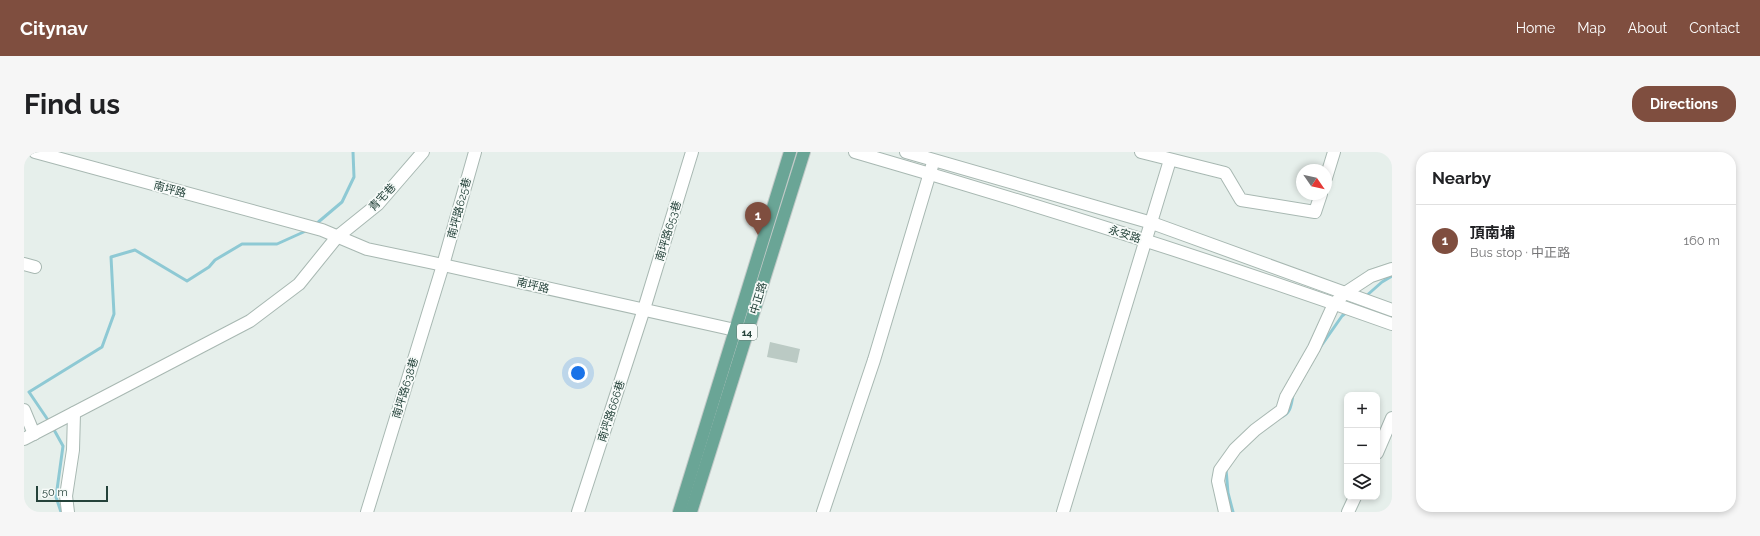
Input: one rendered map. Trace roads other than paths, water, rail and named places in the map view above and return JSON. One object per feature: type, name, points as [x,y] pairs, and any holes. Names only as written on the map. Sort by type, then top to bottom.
[{"type":"main road","name":"中正路","points":[[691,512],[742,332],[790,152]]},
{"type":"main road","name":"中正路","points":[[679,512],[804,152]]},
{"type":"street","name":"南坪路","points":[[35,152],[322,230],[367,249],[443,264],[742,332]]},
{"type":"street","name":"青宅巷","points":[[29,436],[250,321],[299,284],[337,237],[378,204],[424,152]]},
{"type":"street","name":"南坪路625巷","points":[[443,264],[475,152]]},
{"type":"street","name":"南坪路653巷","points":[[644,309],[692,152]]},
{"type":"street","name":"永安路","points":[[855,152],[1146,241],[1392,324]]},
{"type":"street","name":"永安路","points":[[906,152],[936,156],[1152,222],[1392,310]]},
{"type":"street","points":[[1141,152],[1178,158],[1224,173],[1241,200],[1315,212],[1319,200]]},
{"type":"street","points":[[1330,164],[1334,152]]},
{"type":"street","points":[[823,512],[874,360],[936,156]]},
{"type":"street","points":[[1063,512],[1152,222],[1178,158]]},
{"type":"street","name":"南坪路638巷","points":[[367,512],[443,264]]},
{"type":"street","points":[[1225,512],[1218,481],[1220,470],[1240,444],[1255,430],[1282,410],[1286,397],[1314,348],[1334,304],[1345,293],[1371,276],[1392,269]]},
{"type":"street","name":"南坪路666巷","points":[[578,512],[644,309]]},
{"type":"street","points":[[24,410],[29,436]]},
{"type":"street","points":[[68,512],[66,496],[73,450],[74,413]]},
{"type":"street","points":[[1380,446],[1392,418]]},
{"type":"street","points":[[1348,512],[1354,500]]},
{"type":"waterway","points":[[316,224],[342,202],[354,177],[353,152]]},
{"type":"waterway","points":[[50,423],[29,392],[102,347],[114,314],[111,257],[135,250],[187,281],[209,267],[215,260],[242,244],[277,244],[308,230]]},
{"type":"waterway","points":[[1365,297],[1382,282],[1392,276]]},
{"type":"waterway","points":[[1319,349],[1342,316],[1347,312]]},
{"type":"waterway","points":[[1281,417],[1289,411],[1293,395]]},
{"type":"waterway","points":[[53,428],[63,446],[56,497],[61,512]]},
{"type":"waterway","points":[[1226,469],[1228,493],[1233,512]]},
{"type":"place","name":"頂南埔","points":[[758,235]]}]
